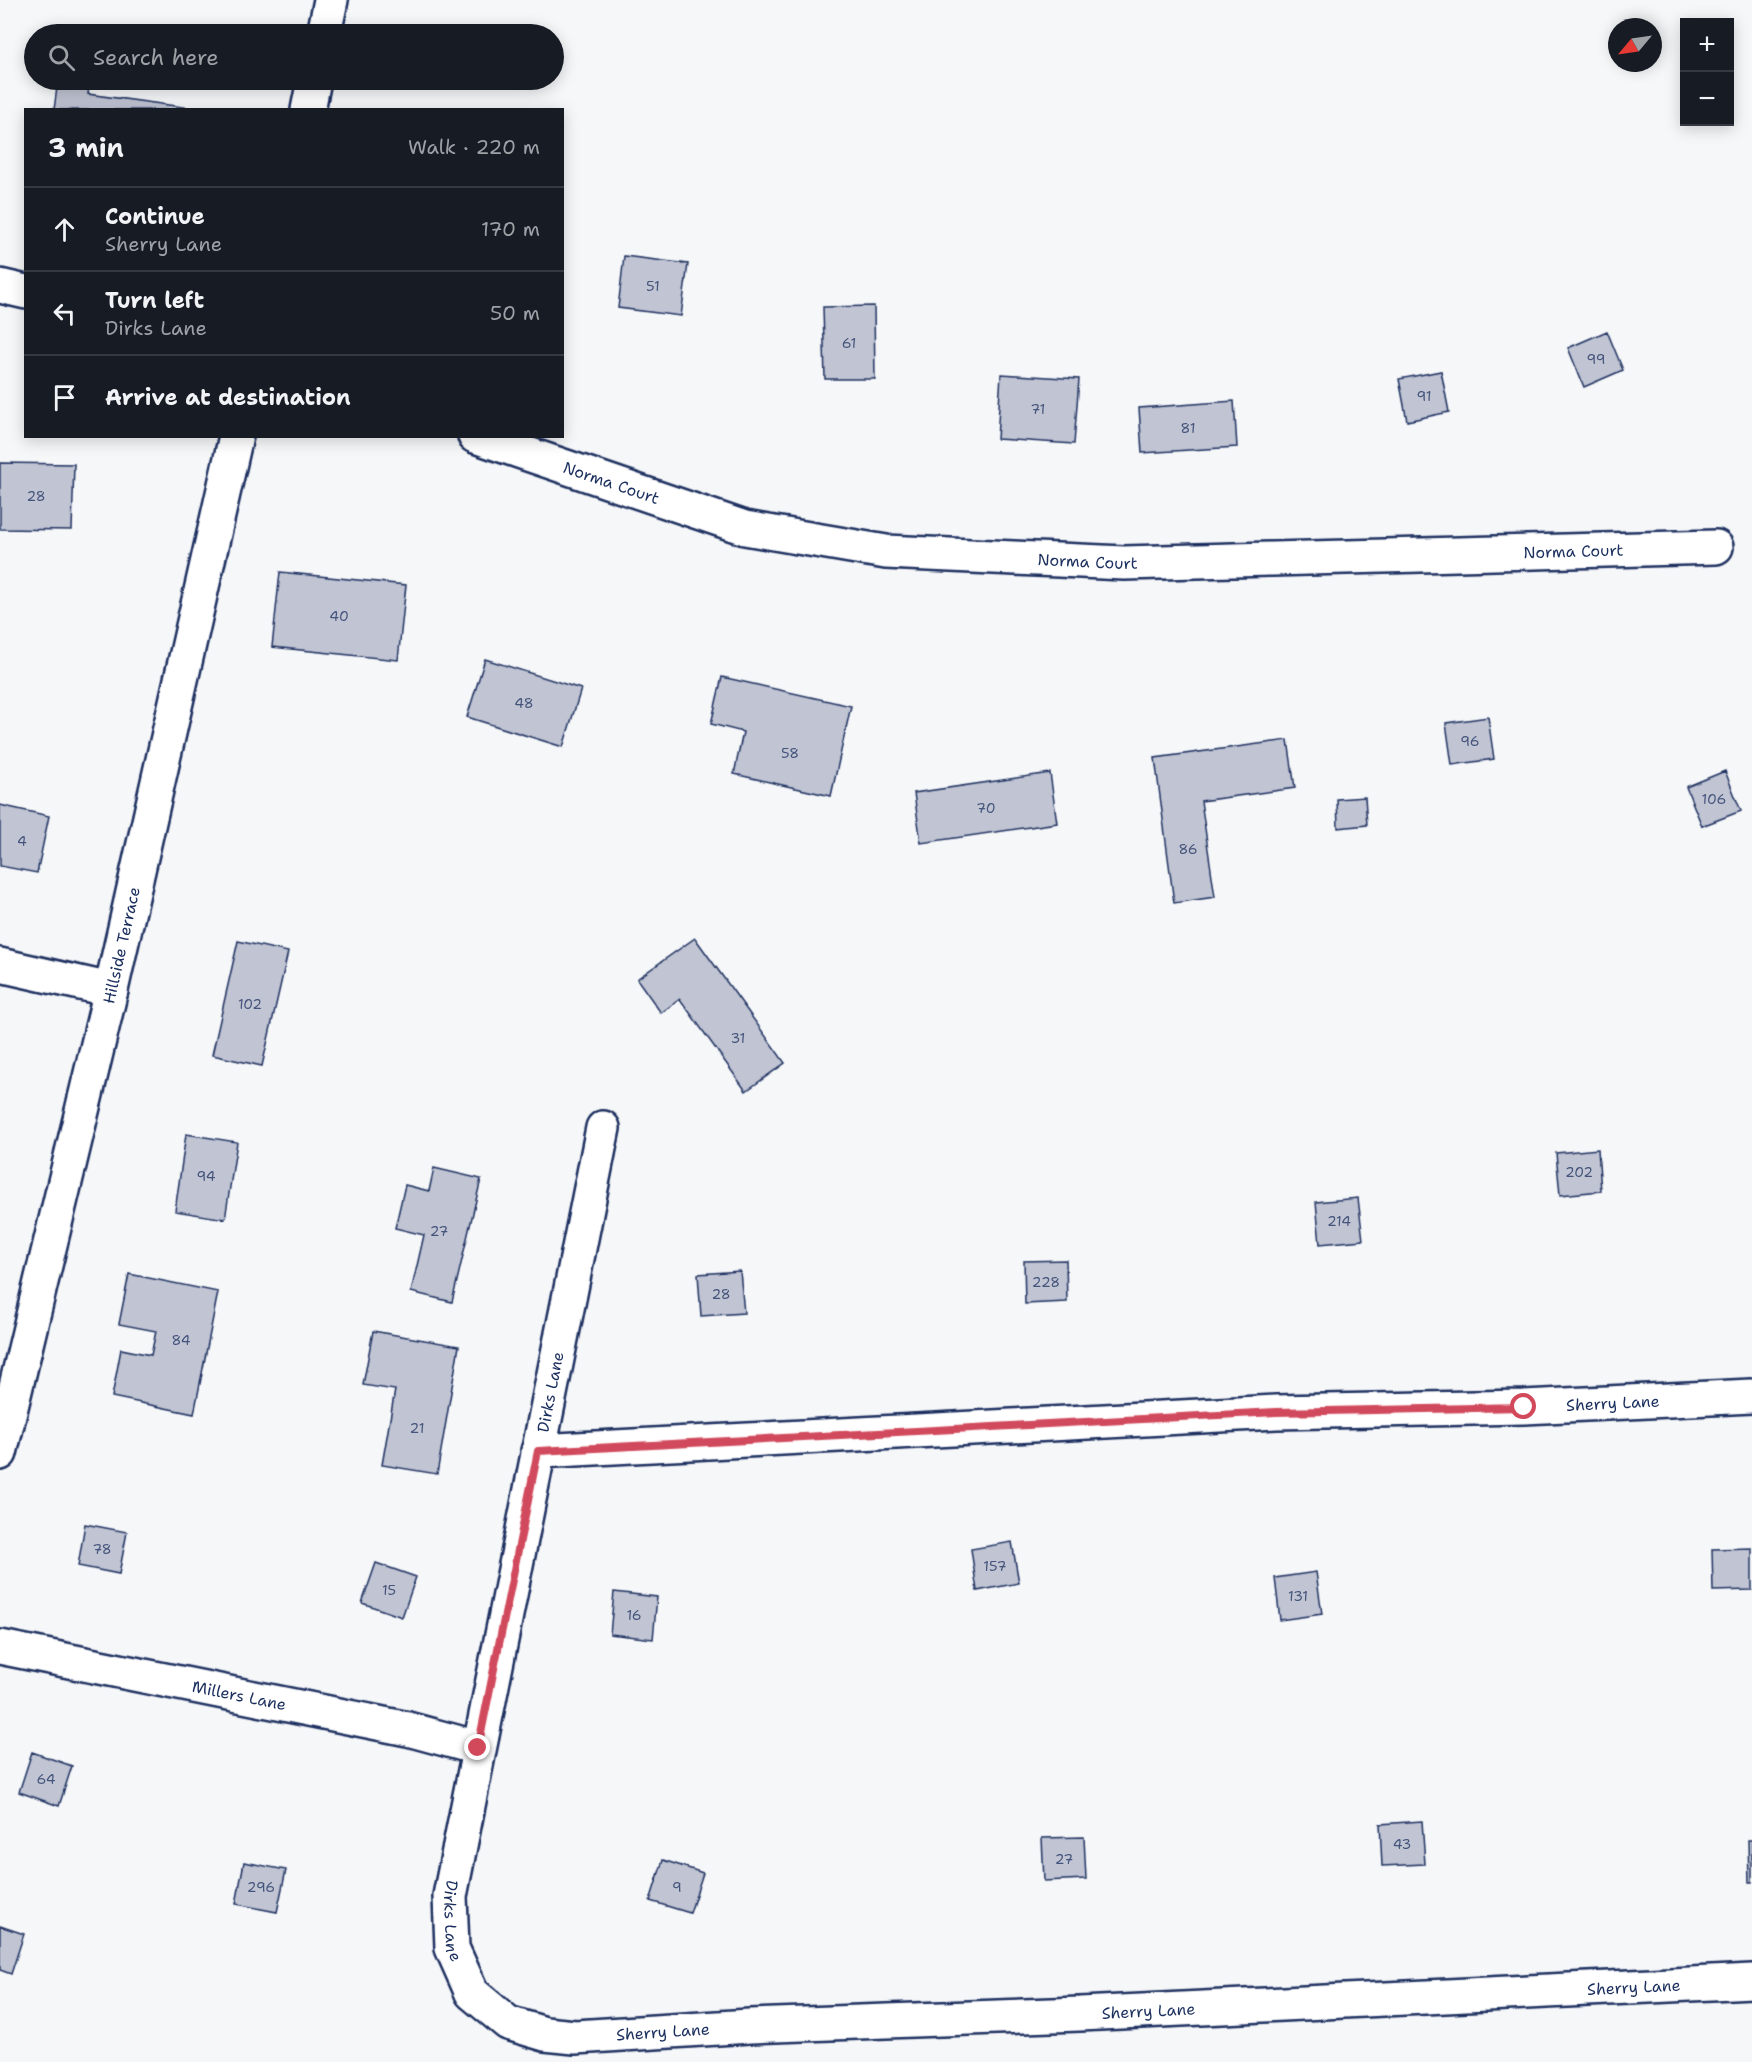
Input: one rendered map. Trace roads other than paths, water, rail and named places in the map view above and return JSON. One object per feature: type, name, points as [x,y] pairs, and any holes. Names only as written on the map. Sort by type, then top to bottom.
[{"type":"street","points":[[326,24],[331,0]]},
{"type":"street","points":[[308,108],[312,90]]},
{"type":"street","points":[[0,286],[24,292]]},
{"type":"street","name":"Hillside Terrace","points":[[0,1453],[111,990],[236,438]]},
{"type":"street","name":"Norma Court","points":[[482,438],[745,528],[886,552],[1124,563],[1716,547]]},
{"type":"street","points":[[0,965],[111,990]]},
{"type":"street","name":"Dirks Lane","points":[[545,2034],[508,2022],[472,1993],[452,1948],[450,1896],[603,1128]]},
{"type":"street","name":"Sherry Lane","points":[[538,1451],[1276,1412],[1524,1407],[1752,1396]]},
{"type":"street","name":"Millers Lane","points":[[0,1647],[408,1729],[478,1748]]},
{"type":"street","name":"Sherry Lane","points":[[545,2034],[575,2037],[750,2026],[1080,2014],[1752,1982]]}]
